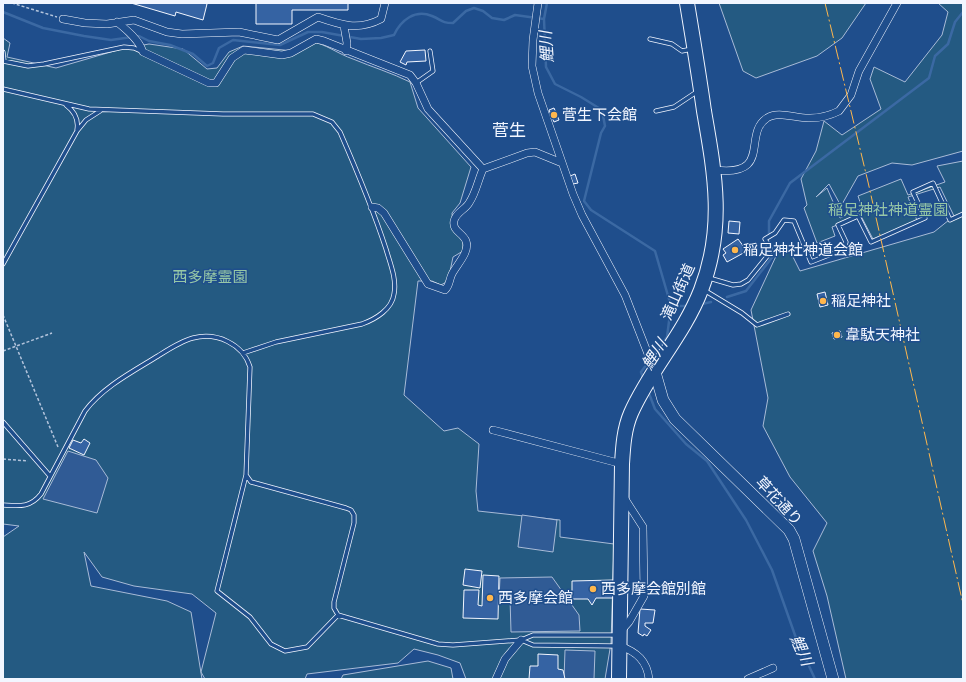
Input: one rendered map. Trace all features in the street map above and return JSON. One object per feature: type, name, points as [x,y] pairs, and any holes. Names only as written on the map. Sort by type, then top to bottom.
[{"type":"highway","name":"滝山街道","points":[[619,679],[622,464],[626,432],[631,414],[652,372],[691,312],[704,283],[713,249],[717,209],[715,170],[687,3]]},
{"type":"street","points":[[63,19],[85,23],[134,20],[167,32],[182,34],[239,32],[278,40],[318,17],[344,26],[370,25],[381,19],[385,3]]},
{"type":"street","points":[[715,170],[738,170],[747,164],[754,155],[758,128],[769,116],[776,115],[809,118],[840,111],[851,94],[859,71],[897,3]]},
{"type":"street","points":[[537,6],[532,66],[534,79],[562,163],[582,215],[625,295],[652,372]]},
{"type":"street","points":[[117,22],[126,29],[142,49],[208,83],[216,83],[232,58],[244,50],[282,55],[291,53],[316,39],[410,75],[416,83],[428,109],[483,169]]},
{"type":"street","points":[[344,26],[347,43],[346,51]]},
{"type":"street","points":[[372,207],[378,208],[384,213],[428,284],[445,290],[465,253],[467,243],[465,238],[454,228],[456,215],[470,202],[483,169],[526,153],[535,152],[562,163]]},
{"type":"street","name":"草花通り","points":[[652,372],[663,400],[676,419],[789,530],[796,546],[832,679]]},
{"type":"street","points":[[493,430],[622,464]]},
{"type":"street","points":[[622,496],[643,527],[644,596],[620,637],[631,650],[644,661],[649,679]]},
{"type":"street","points":[[496,679],[505,659],[521,640]]},
{"type":"street","points":[[748,679],[773,668]]},
{"type":"lane","points":[[650,39],[672,44],[682,50],[695,49]]},
{"type":"lane","points":[[3,52],[4,61],[28,66],[124,47],[142,49]]},
{"type":"lane","points":[[416,83],[433,71],[430,51]]},
{"type":"lane","points":[[3,89],[65,104],[101,110],[222,114],[313,114],[332,122],[340,132],[372,207],[394,277],[394,295],[386,310],[373,320],[362,324],[276,342],[243,352]]},
{"type":"lane","points":[[656,111],[674,107],[701,90]]},
{"type":"lane","points":[[65,104],[73,110],[76,118],[77,131]]},
{"type":"lane","points":[[3,264],[77,131],[86,120],[101,110]]},
{"type":"lane","points":[[704,283],[733,285],[748,280],[769,254],[770,248],[765,239],[775,233],[784,220],[794,221],[811,262],[844,249],[846,242],[838,226],[858,216],[871,242],[925,218],[913,192],[933,183],[950,220],[963,214]]},
{"type":"lane","points":[[704,283],[757,325],[788,314]]},
{"type":"lane","points":[[3,505],[21,506],[30,504],[42,494],[62,454],[93,401],[126,376],[180,343],[193,338],[208,336],[221,339],[243,352],[250,367],[245,467],[246,475],[216,591],[250,618],[271,644],[285,651],[307,648],[338,615]]},
{"type":"lane","points":[[3,422],[36,462],[50,476]]},
{"type":"lane","points":[[246,475],[251,482],[351,510],[354,515],[354,523],[334,602],[334,608],[338,615],[438,644],[453,645],[521,640],[533,635],[620,637]]},
{"type":"lane","points":[[521,640],[533,645],[620,637]]},
{"type":"path","points":[[12,3],[63,19]]},
{"type":"path","points":[[3,315],[62,454]]},
{"type":"path","points":[[3,352],[52,333]]},
{"type":"path","points":[[3,459],[36,462]]},
{"type":"green space","points":[[719,3],[866,3],[842,38],[817,56],[756,78],[743,71]]},
{"type":"green space","name":"稲足神社神道霊園","points":[[938,3],[963,3],[963,151],[912,165],[892,163],[858,176],[841,206],[829,184],[816,197],[827,188],[840,218],[862,208],[858,196],[901,179],[908,195],[945,182],[937,166],[963,161],[963,679],[846,679],[827,596],[813,551],[827,523],[790,477],[763,426],[768,398],[751,310],[777,254],[789,249],[800,271],[934,232],[954,216],[940,187],[908,197],[918,223],[874,241],[861,216],[832,227],[835,236],[817,243],[804,208],[807,205],[801,179],[816,151],[824,121],[842,135],[881,109],[870,79],[874,67],[905,82],[942,35],[948,12]]},
{"type":"green space","name":"西多摩霊園","points":[[3,38],[10,43],[7,57],[56,68],[121,49],[149,44],[183,49],[207,69],[217,68],[229,52],[243,46],[294,51],[310,41],[321,44],[348,57],[410,82],[418,108],[471,167],[460,203],[452,213],[453,229],[463,238],[463,251],[453,257],[448,281],[441,285],[432,281],[418,281],[404,395],[444,431],[458,428],[479,444],[476,491],[478,511],[560,520],[560,537],[614,544],[611,643],[605,679],[466,679],[460,663],[438,655],[414,649],[398,663],[307,674],[305,679],[205,679],[201,672],[216,613],[192,594],[134,586],[102,577],[84,552],[91,586],[167,601],[191,612],[202,679],[3,679],[3,537],[19,526],[3,524]]},
{"type":"green space","points":[[428,661],[451,668],[453,679],[341,679],[343,675]]},
{"type":"shaded area","points":[[68,451],[96,460],[108,478],[97,513],[43,499]]},
{"type":"shaded area","points":[[522,515],[557,520],[553,552],[518,547]]},
{"type":"shaded area","points":[[552,577],[579,615],[580,631],[511,632],[510,598],[499,598],[500,578]]},
{"type":"shaded area","points":[[565,650],[595,651],[594,679],[564,679]]},
{"type":"building","points":[[131,3],[207,4],[203,20],[176,12],[175,16]]},
{"type":"building","points":[[256,3],[348,3],[348,10],[292,10],[292,24],[256,24]]},
{"type":"building","points":[[425,50],[426,61],[407,62],[406,65],[400,62],[406,51]]},
{"type":"building","name":"菅生下会館","points":[[554,108],[559,120],[554,122],[549,110]]},
{"type":"building","points":[[575,174],[578,183],[573,184],[570,176]]},
{"type":"building","points":[[729,221],[740,222],[739,234],[728,233]]},
{"type":"building","points":[[738,239],[747,251],[727,262],[723,255],[726,253],[723,249]]},
{"type":"building","points":[[825,292],[828,305],[820,307],[817,294]]},
{"type":"building","points":[[840,331],[842,337],[834,339],[832,333]]},
{"type":"building","points":[[84,439],[90,443],[84,455],[69,448],[73,440],[81,443]]},
{"type":"building","points":[[465,569],[482,571],[480,588],[463,585]]},
{"type":"building","name":"西多摩会館","points":[[483,575],[499,576],[498,619],[463,618],[464,590],[479,590],[478,605],[482,606]]},
{"type":"building","name":"西多摩会館別館","points":[[613,580],[613,598],[596,598],[592,605],[588,599],[572,599],[572,581]]},
{"type":"building","points":[[640,609],[655,610],[653,623],[645,623],[645,626],[651,630],[647,636],[644,634],[643,636],[638,633]]},
{"type":"building","points":[[538,654],[558,655],[558,669],[563,670],[565,679],[529,679],[530,666],[538,666]]},
{"type":"waterway","name":"鯉川","points":[[547,3],[544,19],[546,67],[555,84],[581,97],[602,110],[605,126],[601,133],[584,201],[591,210],[655,251],[671,306],[667,337],[641,372],[643,378]]},
{"type":"waterway","points":[[3,12],[43,28],[84,36],[111,40],[139,36],[149,41],[170,45],[193,54],[207,66],[213,63],[219,48],[233,40],[280,45],[308,32],[322,32],[361,39],[381,38],[394,35],[400,25],[409,17],[414,15],[426,14],[444,22],[453,23],[466,11],[474,8],[483,11],[492,18],[504,20],[515,15],[544,19]]},
{"type":"waterway","points":[[769,234],[769,221],[790,183],[929,78],[935,56],[948,44],[955,22],[963,12]]},
{"type":"waterway","points":[[727,297],[746,291],[777,251],[775,247]]},
{"type":"waterway","points":[[702,304],[711,302]]},
{"type":"waterway","points":[[671,306],[685,306]]},
{"type":"waterway","name":"鯉川","points":[[648,391],[655,409],[686,444],[707,461],[746,520],[772,570],[796,638],[815,679]]},
{"type":"power","points":[[825,3],[868,182],[963,604]]},
{"type":"place","name":"菅生下会館","points":[[554,115]]},
{"type":"place","name":"稲足神社神道会館","points":[[735,250]]},
{"type":"place","name":"稲足神社","points":[[823,301]]},
{"type":"place","name":"韋駄天神社","points":[[837,335]]},
{"type":"place","name":"西多摩会館別館","points":[[593,589]]},
{"type":"place","name":"西多摩会館","points":[[490,598]]},
{"type":"district","name":"菅生","points":[[509,130]]}]
